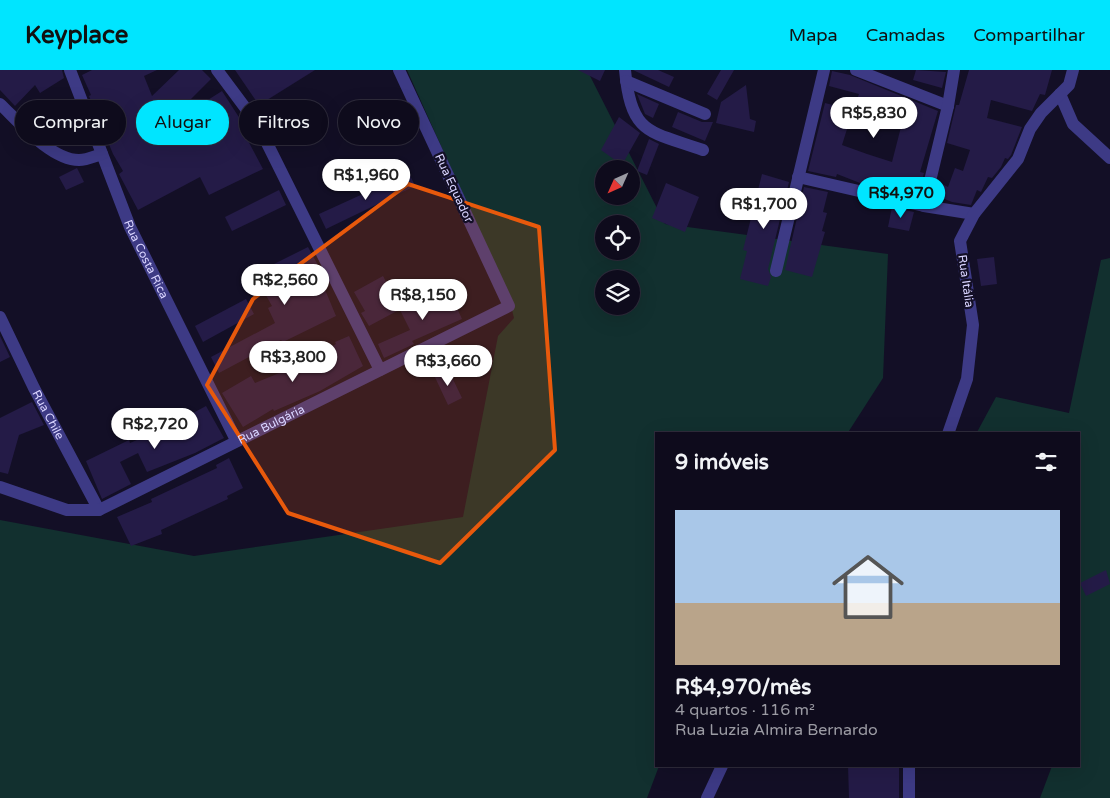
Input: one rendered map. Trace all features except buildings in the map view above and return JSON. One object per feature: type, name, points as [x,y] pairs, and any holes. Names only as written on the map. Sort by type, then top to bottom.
[{"type":"street","name":"Rua Costa Rica","points":[[70,70],[130,227],[236,440]]},
{"type":"street","points":[[217,70],[258,125],[380,370]]},
{"type":"street","name":"Rua Equador","points":[[399,70],[508,306]]},
{"type":"street","points":[[776,271],[824,70]]},
{"type":"street","points":[[856,70],[948,106]]},
{"type":"street","points":[[924,206],[948,106],[954,70]]},
{"type":"street","name":"Rua Itália","points":[[949,432],[967,379],[973,326],[960,241],[974,214],[1018,159],[1030,130],[1041,113],[1069,85],[1073,70]]},
{"type":"street","points":[[626,76],[704,114]]},
{"type":"street","points":[[626,76],[633,111],[643,127],[703,150]]},
{"type":"street","points":[[1060,94],[1073,124],[1110,158]]},
{"type":"street","points":[[0,104],[44,145],[65,157],[80,160],[102,154]]},
{"type":"street","points":[[798,177],[924,206],[974,214]]},
{"type":"street","name":"Rua Bulgária","points":[[0,487],[67,510],[99,510],[508,306]]},
{"type":"street","name":"Rua Chile","points":[[0,317],[34,388],[99,510]]},
{"type":"street","points":[[707,798],[722,767]]},
{"type":"street","points":[[909,767],[909,798]]},
{"type":"highlighted area","points":[[408,184],[539,227],[555,450],[440,563],[288,513],[207,385],[253,299]]},
{"type":"green space","points":[[407,70],[587,70],[633,160],[595,160],[595,205],[640,205],[640,175],[665,224],[888,254],[883,378],[848,432],[655,432],[655,767],[659,767],[647,798],[0,798],[0,520],[194,556],[463,517],[498,336],[514,318],[509,298]]},
{"type":"green space","points":[[1110,258],[1110,798],[1040,798],[1052,767],[1080,767],[1080,432],[977,432],[996,397],[1069,413],[1101,260]]}]
